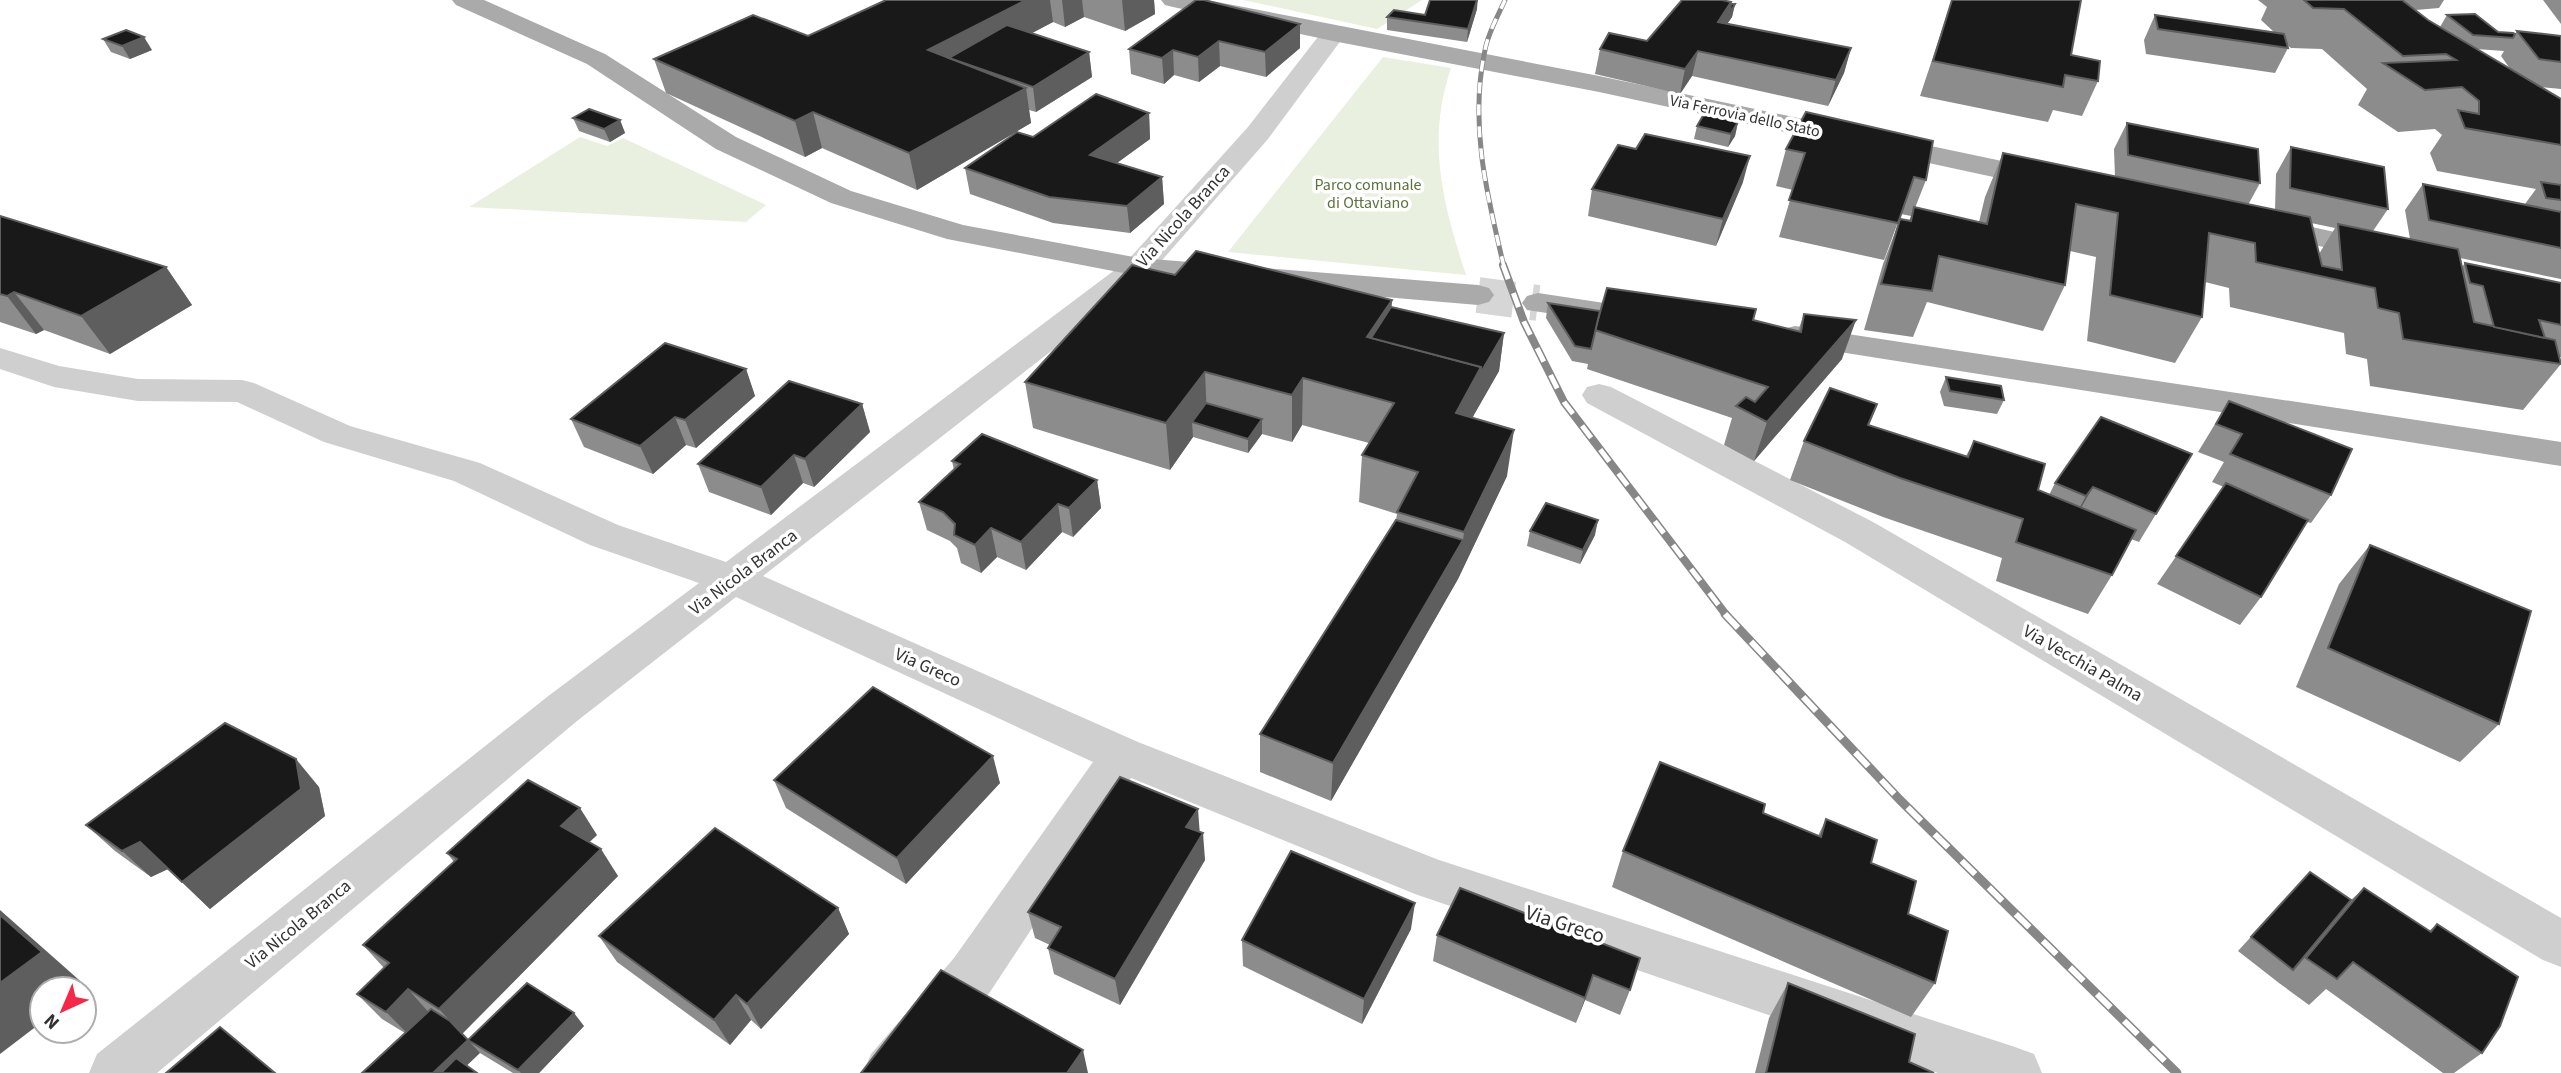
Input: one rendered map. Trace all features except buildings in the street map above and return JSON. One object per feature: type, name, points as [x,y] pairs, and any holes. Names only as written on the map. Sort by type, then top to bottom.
[{"type":"main road","points":[[464,0],[596,59],[726,143],[841,197],[958,233],[1139,267],[1478,295]]},
{"type":"main road","name":"Via Ferrovia dello Stato","points":[[1173,0],[1333,34],[1599,84],[2073,185]]},
{"type":"main road","points":[[2236,220],[2398,254]]},
{"type":"main road","points":[[1538,303],[1634,315]]},
{"type":"main road","points":[[1771,333],[1866,345],[2561,454]]},
{"type":"street","name":"Via Nicola Branca","points":[[116,1073],[562,709],[734,580],[1139,267],[1258,133],[1333,34]]},
{"type":"street","name":"Via Greco","points":[[0,358],[54,376],[138,390],[242,391],[337,434],[467,472],[604,535],[734,580],[1122,755],[1432,879],[2015,1073]]},
{"type":"street","name":"Via Vecchia Palma","points":[[1599,395],[1859,532],[2561,944]]},
{"type":"street","points":[[890,1073],[972,975],[1122,755]]},
{"type":"green space","points":[[1243,0],[1422,0],[1377,29]]},
{"type":"green space","name":"Parco comunale di Ottaviano","points":[[1383,57],[1451,68],[1440,122],[1440,173],[1450,223],[1466,275],[1228,252]]},
{"type":"green space","points":[[580,137],[607,146],[623,138],[766,205],[746,222],[469,207]]},
{"type":"tunnel","points":[[1478,295],[1538,303]]},
{"type":"railway","points":[[1504,267],[1486,186],[1479,132],[1479,105],[1486,44],[1505,0]]},
{"type":"railway","points":[[1503,265],[1524,322],[1564,402],[1727,616]]},
{"type":"railway","points":[[1725,614],[1900,800],[2177,1073]]}]
